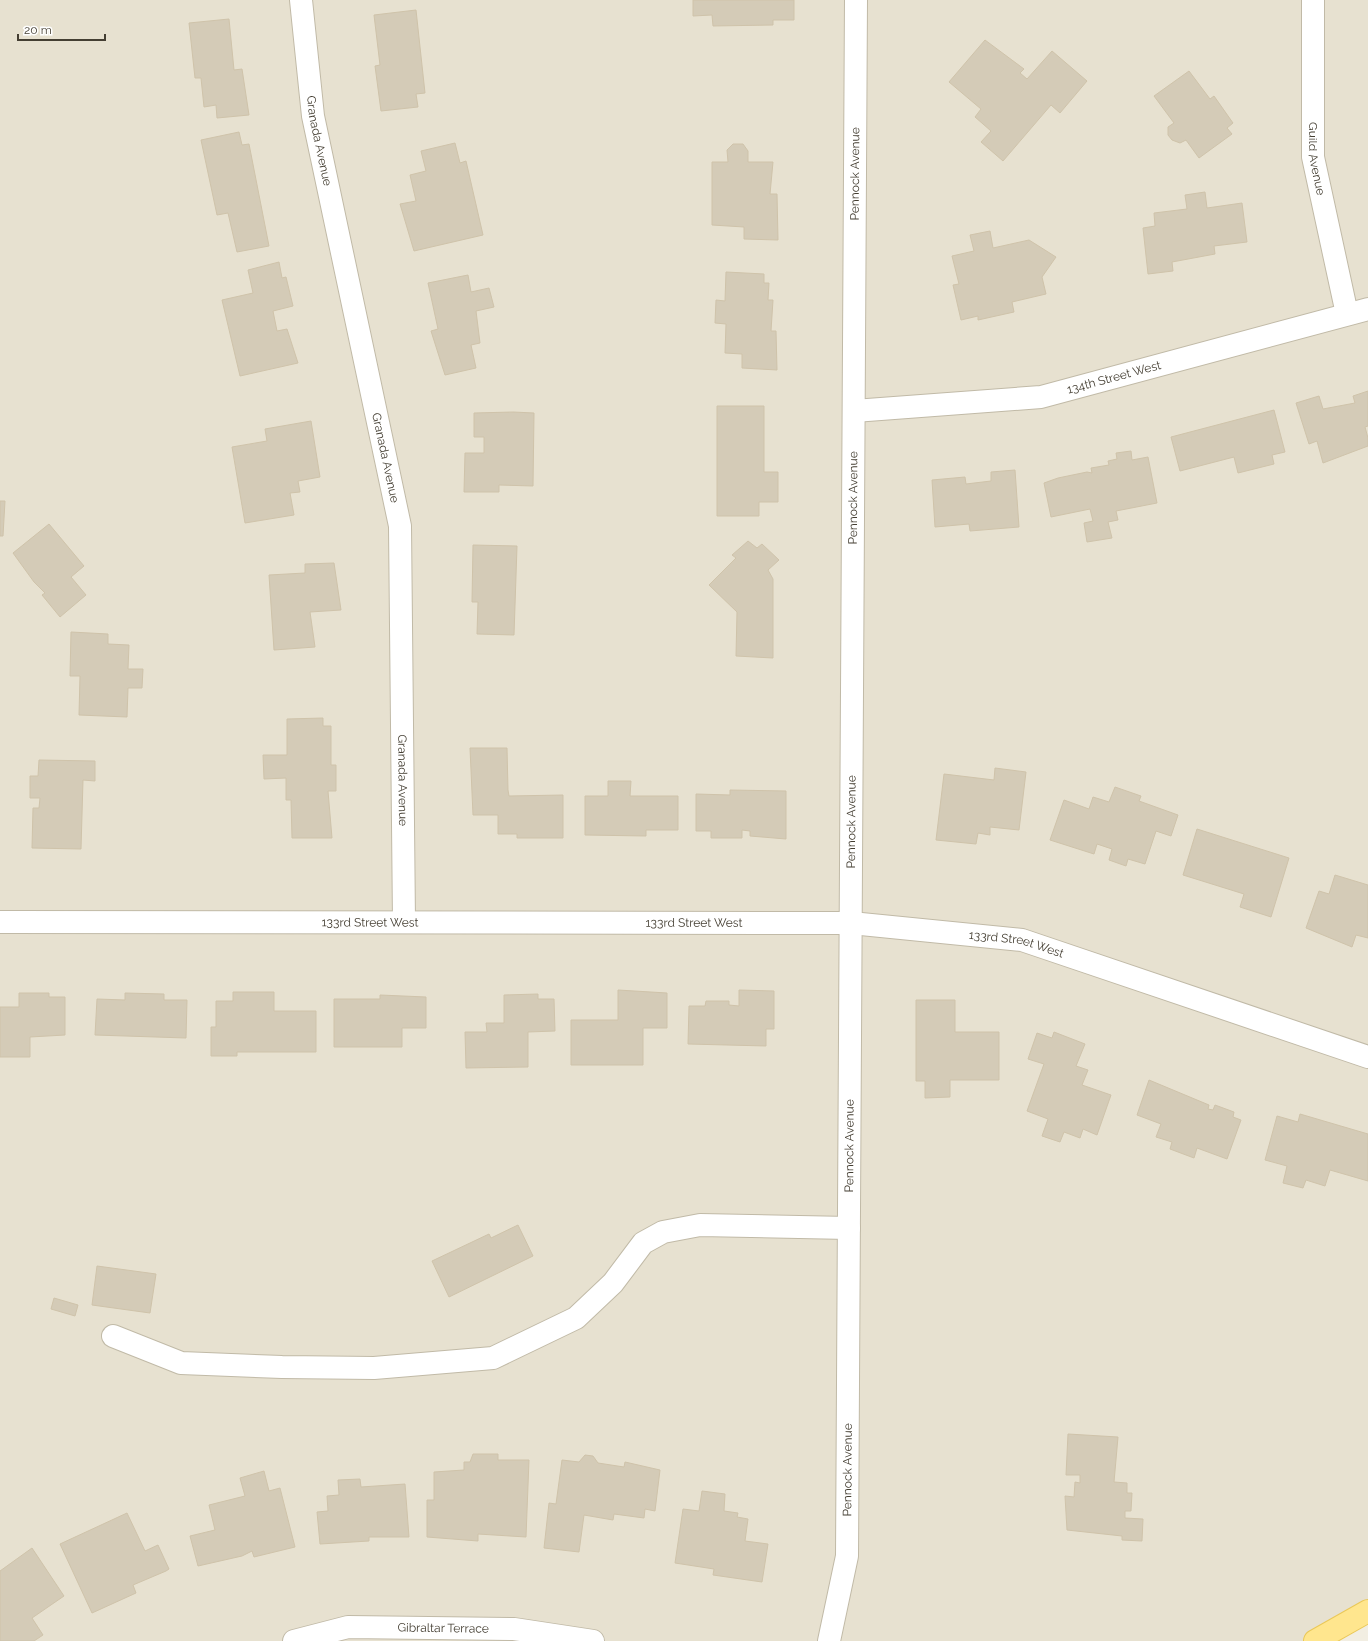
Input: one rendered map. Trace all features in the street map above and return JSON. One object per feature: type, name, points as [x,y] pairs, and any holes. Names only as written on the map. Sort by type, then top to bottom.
[{"type":"main road","points":[[1315,1641],[1368,1611]]},
{"type":"street","name":"Granada Avenue","points":[[301,0],[313,116],[400,526],[404,922]]},
{"type":"street","name":"Pennock Avenue","points":[[829,1641],[847,1556],[856,0]]},
{"type":"street","name":"Guild Avenue","points":[[1313,0],[1313,157],[1347,314]]},
{"type":"street","name":"134th Street West","points":[[854,411],[1041,397],[1368,309]]},
{"type":"street","name":"133rd Street West","points":[[0,922],[851,924],[1022,940],[1368,1056]]},
{"type":"street","points":[[113,1336],[182,1363],[282,1367],[374,1368],[493,1358],[576,1318],[613,1283],[643,1243],[663,1232],[700,1225],[850,1228]]},
{"type":"street","name":"Gibraltar Terrace","points":[[294,1641],[348,1628],[356,1628],[514,1629],[593,1641]]},
{"type":"shaded area","points":[[0,0],[1368,0],[1368,1611],[1315,1641],[0,1641]]},
{"type":"building","points":[[693,0],[794,0],[794,20],[773,20],[773,25],[713,26],[712,15],[693,16]]},
{"type":"building","points":[[416,10],[425,93],[416,94],[418,107],[381,111],[375,66],[380,65],[374,15]]},
{"type":"building","points":[[229,19],[234,70],[242,69],[249,115],[217,118],[216,105],[204,107],[201,78],[195,78],[189,23]]},
{"type":"building","points":[[985,40],[1024,69],[1020,73],[1027,79],[1052,51],[1087,81],[1060,113],[1051,105],[1003,161],[981,142],[991,131],[975,117],[981,109],[949,82]]},
{"type":"building","points":[[1189,71],[1210,99],[1214,96],[1233,123],[1227,128],[1232,134],[1199,158],[1186,140],[1180,143],[1172,140],[1168,135],[1168,127],[1174,123],[1154,96]]},
{"type":"building","points":[[239,132],[242,145],[249,144],[269,246],[237,252],[228,213],[217,215],[201,140]]},
{"type":"building","points":[[455,143],[460,163],[466,161],[483,235],[414,251],[400,204],[416,201],[410,175],[426,171],[421,151]]},
{"type":"building","points":[[733,144],[743,144],[748,151],[748,162],[773,162],[770,194],[777,194],[778,240],[744,239],[744,227],[712,225],[712,162],[728,162],[727,150]]},
{"type":"building","points":[[1205,192],[1207,208],[1242,203],[1247,242],[1214,246],[1215,254],[1172,262],[1173,271],[1148,274],[1143,228],[1155,226],[1154,213],[1187,209],[1185,195]]},
{"type":"building","points":[[990,231],[993,248],[1029,240],[1056,257],[1042,277],[1046,294],[1012,302],[1014,312],[978,320],[978,316],[961,320],[953,285],[959,284],[952,256],[974,251],[970,235]]},
{"type":"building","points":[[279,262],[282,278],[286,277],[293,306],[273,311],[277,331],[287,329],[298,363],[240,376],[222,300],[253,293],[248,270]]},
{"type":"building","points":[[726,272],[764,274],[764,283],[769,283],[768,300],[773,300],[771,331],[776,331],[777,370],[742,368],[742,354],[725,353],[726,324],[715,323],[716,300],[725,301]]},
{"type":"building","points":[[468,275],[471,292],[489,288],[494,307],[476,311],[480,343],[471,345],[476,368],[445,375],[431,331],[438,329],[428,283]]},
{"type":"building","points":[[1368,391],[1368,426],[1365,427],[1368,438],[1368,446],[1323,463],[1317,441],[1309,444],[1296,403],[1319,396],[1323,409],[1355,403],[1353,396]]},
{"type":"building","points":[[717,406],[764,406],[764,472],[778,472],[778,502],[759,502],[759,516],[717,516]]},
{"type":"building","points":[[1274,410],[1285,452],[1272,455],[1274,464],[1238,473],[1234,457],[1180,471],[1171,437]]},
{"type":"building","points":[[474,413],[534,413],[533,486],[499,485],[499,492],[464,492],[465,453],[484,453],[484,437],[474,437]]},
{"type":"building","points":[[311,421],[320,477],[298,481],[300,492],[290,493],[294,515],[245,523],[232,447],[267,441],[265,429]]},
{"type":"building","points":[[1131,451],[1132,460],[1148,457],[1157,503],[1116,511],[1118,520],[1108,522],[1112,538],[1087,542],[1084,523],[1093,521],[1090,509],[1051,517],[1044,483],[1058,478],[1087,472],[1092,473],[1091,468],[1109,465],[1108,461],[1117,459],[1116,453]]},
{"type":"building","points":[[1015,470],[1019,527],[970,531],[969,524],[935,527],[932,480],[965,477],[966,484],[991,481],[991,472]]},
{"type":"building","points":[[0,501],[5,501],[3,536],[0,536]]},
{"type":"building","points":[[49,524],[84,566],[71,577],[86,595],[60,617],[42,595],[45,593],[34,582],[13,553]]},
{"type":"building","points":[[748,541],[757,548],[762,544],[779,560],[768,570],[773,579],[773,658],[736,656],[737,612],[709,585],[736,558],[732,555]]},
{"type":"building","points":[[473,545],[517,546],[514,635],[477,634],[478,602],[472,602]]},
{"type":"building","points":[[334,563],[341,610],[310,612],[315,647],[274,650],[269,575],[305,573],[305,564]]},
{"type":"building","points":[[71,632],[108,634],[108,644],[129,645],[128,669],[143,669],[142,688],[128,688],[127,717],[79,715],[80,676],[70,676]]},
{"type":"building","points":[[323,718],[323,726],[331,726],[331,765],[336,765],[336,791],[328,791],[332,838],[292,838],[291,800],[286,800],[286,778],[264,779],[263,755],[287,755],[287,719]]},
{"type":"building","points":[[470,748],[507,748],[509,796],[563,795],[563,838],[517,838],[517,834],[498,834],[498,815],[473,815]]},
{"type":"building","points":[[39,760],[95,761],[95,781],[83,780],[81,849],[32,848],[33,808],[39,808],[40,798],[30,798],[30,776],[38,776]]},
{"type":"building","points":[[995,768],[1026,772],[1019,830],[990,827],[990,835],[978,833],[976,844],[936,840],[944,774],[994,780]]},
{"type":"building","points":[[608,781],[631,781],[630,796],[678,796],[678,830],[646,830],[646,836],[585,835],[585,796],[608,796]]},
{"type":"building","points":[[1115,787],[1141,796],[1139,801],[1178,815],[1171,836],[1156,831],[1145,864],[1128,859],[1126,866],[1109,860],[1112,849],[1097,844],[1094,854],[1050,840],[1064,800],[1089,809],[1093,797],[1109,802]]},
{"type":"building","points":[[730,790],[786,791],[786,839],[750,836],[750,831],[742,830],[742,838],[711,838],[711,831],[696,831],[696,794],[730,795]]},
{"type":"building","points":[[1197,829],[1289,858],[1271,917],[1240,907],[1244,894],[1183,875]]},
{"type":"building","points":[[1335,875],[1368,885],[1368,938],[1356,935],[1352,947],[1306,928],[1319,891],[1329,894]]},
{"type":"building","points":[[618,990],[667,993],[667,1028],[643,1028],[643,1065],[571,1065],[571,1020],[618,1020]]},
{"type":"building","points":[[739,990],[774,991],[774,1029],[766,1029],[766,1046],[688,1044],[689,1006],[705,1006],[706,1001],[729,1001],[729,1005],[739,1006]]},
{"type":"building","points":[[233,992],[274,992],[274,1011],[316,1011],[316,1052],[237,1052],[237,1056],[211,1056],[211,1027],[216,1027],[216,1001],[233,1001]]},
{"type":"building","points":[[19,993],[49,993],[49,997],[65,997],[65,1035],[30,1037],[30,1057],[0,1057],[0,1007],[19,1007]]},
{"type":"building","points":[[125,993],[164,994],[164,1000],[187,1000],[186,1038],[95,1035],[97,999],[125,1000]]},
{"type":"building","points":[[538,994],[538,999],[554,999],[555,1031],[528,1032],[528,1067],[466,1068],[465,1032],[487,1032],[486,1023],[504,1023],[504,995]]},
{"type":"building","points":[[380,995],[426,997],[426,1028],[402,1028],[402,1047],[334,1047],[334,999],[380,999]]},
{"type":"building","points":[[916,1000],[955,1000],[955,1032],[999,1032],[999,1080],[950,1080],[950,1097],[925,1098],[925,1081],[916,1081]]},
{"type":"building","points":[[1054,1032],[1085,1044],[1076,1066],[1088,1070],[1082,1085],[1111,1095],[1097,1135],[1083,1129],[1080,1138],[1064,1132],[1060,1142],[1042,1136],[1048,1119],[1027,1111],[1044,1064],[1028,1059],[1037,1033],[1052,1038]]},
{"type":"building","points":[[1149,1080],[1209,1105],[1208,1109],[1213,1110],[1215,1105],[1234,1112],[1233,1117],[1241,1120],[1227,1159],[1197,1148],[1194,1158],[1170,1149],[1172,1142],[1156,1137],[1161,1124],[1137,1115]]},
{"type":"building","points":[[1300,1114],[1368,1134],[1368,1181],[1330,1170],[1325,1186],[1306,1180],[1303,1188],[1283,1183],[1287,1166],[1265,1160],[1277,1116],[1298,1122]]},
{"type":"building","points":[[518,1225],[533,1256],[449,1297],[432,1261],[489,1234],[491,1238]]},
{"type":"building","points":[[97,1266],[156,1274],[150,1313],[92,1305]]},
{"type":"building","points":[[54,1298],[78,1305],[75,1316],[51,1309]]},
{"type":"building","points":[[1068,1434],[1118,1437],[1114,1482],[1127,1483],[1127,1493],[1132,1493],[1131,1511],[1125,1511],[1125,1518],[1143,1519],[1142,1541],[1122,1540],[1122,1536],[1067,1530],[1065,1496],[1074,1497],[1075,1482],[1080,1483],[1080,1475],[1066,1475]]},
{"type":"building","points":[[473,1454],[498,1454],[498,1460],[529,1460],[526,1537],[478,1534],[478,1541],[427,1537],[427,1500],[434,1500],[434,1472],[464,1470],[464,1462],[470,1462]]},
{"type":"building","points":[[585,1455],[593,1456],[598,1463],[624,1467],[625,1462],[660,1470],[655,1511],[645,1509],[644,1518],[614,1514],[613,1520],[584,1515],[579,1552],[544,1548],[549,1503],[556,1504],[562,1460],[579,1462]]},
{"type":"building","points":[[264,1471],[269,1491],[280,1488],[295,1547],[254,1557],[252,1551],[242,1556],[198,1566],[190,1536],[215,1530],[209,1505],[245,1496],[240,1478]]},
{"type":"building","points":[[360,1479],[361,1487],[405,1484],[409,1537],[369,1537],[369,1541],[320,1544],[317,1512],[328,1511],[327,1496],[339,1495],[338,1480]]},
{"type":"building","points":[[702,1491],[725,1494],[724,1511],[738,1513],[737,1517],[748,1519],[745,1541],[768,1544],[762,1582],[713,1575],[714,1569],[675,1563],[683,1509],[699,1511]]},
{"type":"building","points":[[127,1513],[145,1551],[158,1545],[169,1569],[133,1585],[136,1593],[92,1613],[60,1544]]},
{"type":"building","points":[[32,1548],[64,1596],[32,1618],[43,1635],[34,1641],[0,1641],[0,1571]]}]
